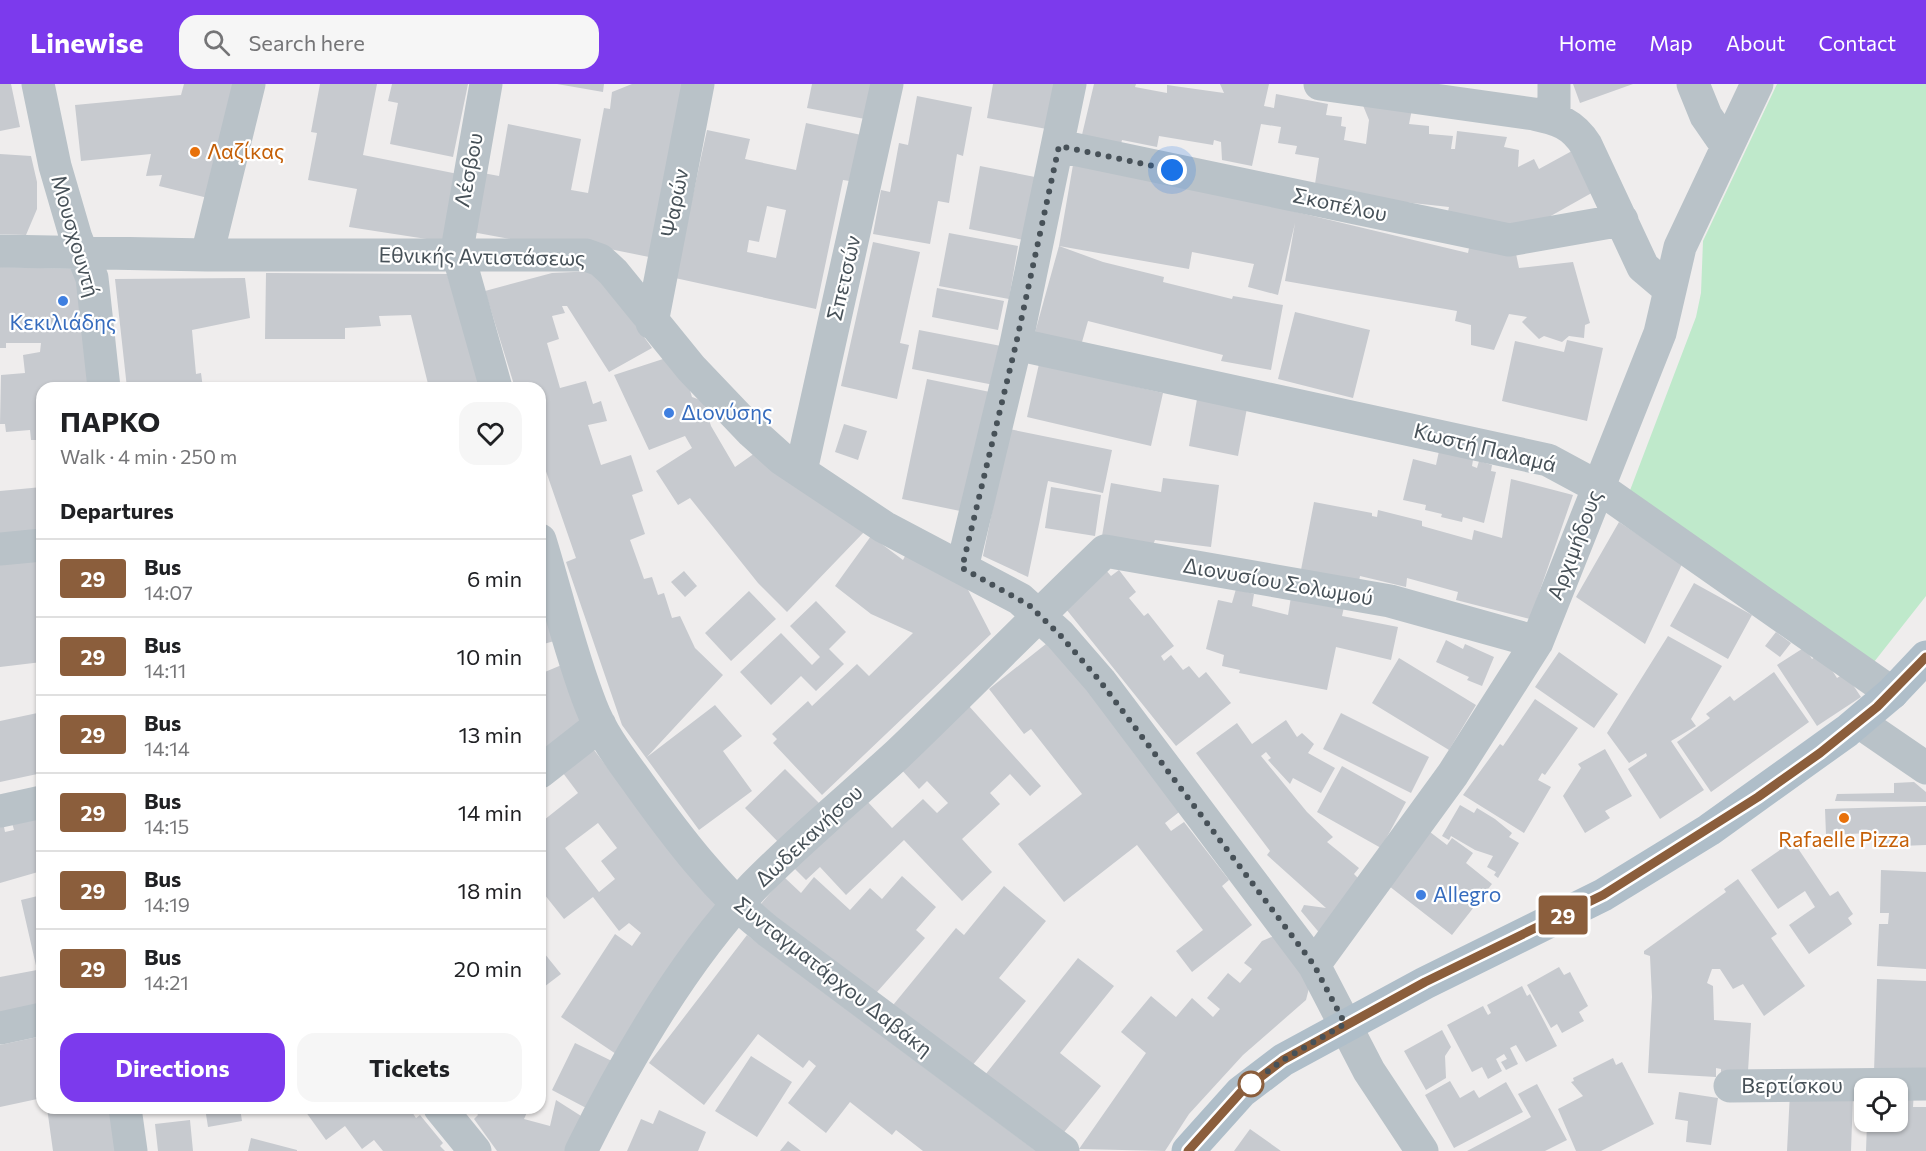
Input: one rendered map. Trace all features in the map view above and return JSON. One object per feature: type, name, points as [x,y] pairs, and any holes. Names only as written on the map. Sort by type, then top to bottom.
[{"type":"main road","points":[[1188,1151],[1217,1117],[1253,1081],[1291,1055],[1345,1024],[1635,877],[1758,797],[1859,722],[1892,693],[1926,657]]},
{"type":"street","name":"Μουσχουντή","points":[[38,84],[55,166],[81,251],[92,278],[103,382]]},
{"type":"street","points":[[207,255],[249,84]]},
{"type":"street","name":"Λέσβου","points":[[458,257],[458,229],[486,84]]},
{"type":"street","name":"Ψαρών","points":[[652,323],[698,84]]},
{"type":"street","name":"Σπετσών","points":[[801,471],[887,84]]},
{"type":"street","points":[[962,568],[1016,344],[1059,146],[1070,84]]},
{"type":"street","points":[[1320,84],[1554,118],[1571,126],[1582,139],[1643,267],[1669,289]]},
{"type":"street","points":[[1554,84],[1554,118]]},
{"type":"street","points":[[1694,84],[1706,116],[1726,145]]},
{"type":"street","name":"Αρχιμήδους","points":[[1314,965],[1453,774],[1537,642],[1660,333],[1680,247],[1726,145],[1757,84]]},
{"type":"street","name":"Σκοπέλου","points":[[1059,146],[1509,240],[1622,220]]},
{"type":"street","name":"Εθνικής Αντιστάσεως","points":[[0,250],[207,255],[592,257],[613,272],[652,323],[744,424],[801,471],[884,527],[1020,599],[1039,614],[1100,681],[1314,965],[1379,1088],[1422,1151]]},
{"type":"street","points":[[458,257],[494,382]]},
{"type":"street","name":"Κωστή Παλαμά","points":[[1016,344],[1548,460],[1598,487],[1892,693]]},
{"type":"street","points":[[0,549],[36,546]]},
{"type":"street","name":"Διονυσίου Σολωμού","points":[[1039,614],[1105,551],[1390,601],[1537,642]]},
{"type":"street","name":"Συνταγματάρχου Δαβάκη","points":[[546,560],[585,688],[600,725],[650,799],[737,906],[1063,1151]]},
{"type":"street","name":"Δωδεκανήσου","points":[[581,1151],[640,1040],[680,981],[754,886],[968,687],[1039,614]]},
{"type":"street","points":[[1859,722],[1926,768]]},
{"type":"street","points":[[546,767],[600,725]]},
{"type":"street","points":[[0,811],[36,803]]},
{"type":"street","points":[[0,1028],[36,1020]]},
{"type":"street","name":"Βερτίσκου","points":[[1730,1086],[1926,1084]]},
{"type":"street","points":[[126,1114],[131,1151]]},
{"type":"street","points":[[445,1114],[475,1151]]},
{"type":"green space","points":[[1777,84],[1926,84],[1926,596],[1874,662],[1629,493],[1696,317],[1701,293],[1703,241]]},
{"type":"building","points":[[0,84],[11,84],[20,127],[0,131]]},
{"type":"building","points":[[184,84],[240,84],[212,199],[159,186],[162,175],[146,176],[151,154],[81,161],[75,105],[181,95]]},
{"type":"building","points":[[320,84],[377,84],[363,155],[458,174],[446,242],[349,227],[357,189],[308,180],[317,133],[311,132]]},
{"type":"building","points":[[392,84],[468,84],[453,157],[390,144],[398,103],[388,101]]},
{"type":"building","points":[[557,84],[604,84],[603,92]]},
{"type":"building","points":[[632,84],[685,84],[654,258],[580,243],[521,241],[472,232],[483,173],[499,176],[508,124],[581,139],[571,190],[588,193],[604,108],[610,109],[612,92]]},
{"type":"building","points":[[812,84],[871,84],[865,119],[807,108]]},
{"type":"building","points":[[993,84],[1060,84],[1052,130],[987,118]]},
{"type":"building","points":[[1094,84],[1136,84],[1135,87],[1167,93],[1167,85],[1224,93],[1220,84],[1269,84],[1264,106],[1274,108],[1276,94],[1328,104],[1326,115],[1342,117],[1341,126],[1346,127],[1344,140],[1366,144],[1369,120],[1362,103],[1412,109],[1409,124],[1429,126],[1429,134],[1453,136],[1451,149],[1455,149],[1457,131],[1507,137],[1504,147],[1519,150],[1518,167],[1534,159],[1539,169],[1581,146],[1604,186],[1540,222],[1522,226],[1447,216],[1449,207],[1358,197],[1358,192],[1315,184],[1319,158],[1295,154],[1297,146],[1278,143],[1281,127],[1261,124],[1252,166],[1222,160],[1221,142],[1214,140],[1213,145],[1159,136],[1157,147],[1122,140],[1120,148],[1081,139]]},
{"type":"building","points":[[1573,84],[1633,84],[1580,103]]},
{"type":"building","points":[[917,96],[972,107],[963,156],[957,154],[949,203],[938,201],[930,244],[873,234],[881,190],[890,192],[899,143],[908,145]]},
{"type":"building","points":[[806,123],[866,136],[856,182],[843,180],[816,309],[675,278],[707,130],[750,139],[745,159],[796,170]],"holes":[[[767,206],[786,210],[776,258],[747,252],[749,240],[759,242]]]},
{"type":"building","points":[[0,154],[31,156],[37,182],[37,209],[26,235],[0,234]]},
{"type":"building","points":[[1074,159],[1468,253],[1470,243],[1515,249],[1519,268],[1573,262],[1590,323],[1585,325],[1584,338],[1569,336],[1562,342],[1544,336],[1539,339],[1522,322],[1527,317],[1509,314],[1494,350],[1471,345],[1471,325],[1455,321],[1457,311],[1285,281],[1295,223],[1278,295],[1248,287],[1254,264],[1192,252],[1189,269],[1059,246]]},
{"type":"building","points":[[980,166],[1040,178],[1029,241],[969,229]]},
{"type":"building","points":[[949,233],[1018,246],[1009,299],[939,286]]},
{"type":"building","points":[[873,242],[920,252],[900,343],[909,345],[897,399],[841,386]]},
{"type":"building","points":[[1059,246],[1103,262],[1164,277],[1163,282],[1232,299],[1233,296],[1283,305],[1271,370],[1221,361],[1223,355],[1088,321],[1080,349],[1034,336]]},
{"type":"building","points":[[0,267],[81,269],[93,382],[36,382],[36,440],[31,440],[30,430],[6,432],[5,424],[0,424],[1,375],[25,373],[23,355],[40,352],[41,343],[6,343],[6,348],[0,348]]},
{"type":"building","points":[[596,271],[652,348],[609,372],[567,306],[562,306],[565,313],[552,316],[559,339],[547,343],[560,388],[586,381],[593,404],[601,401],[607,421],[588,425],[601,465],[631,455],[643,491],[632,495],[645,534],[630,540],[644,579],[652,577],[658,595],[664,593],[672,618],[680,616],[695,648],[723,675],[647,757],[715,705],[742,736],[723,751],[752,791],[699,830],[622,725],[566,562],[576,558],[546,471],[546,382],[513,382],[485,291],[552,273]]},
{"type":"building","points":[[266,273],[447,274],[481,382],[428,382],[411,315],[379,316],[381,326],[345,328],[345,339],[265,339]]},
{"type":"building","points":[[245,278],[250,318],[192,330],[196,374],[201,373],[202,382],[126,382],[115,279]]},
{"type":"building","points":[[937,288],[1004,301],[998,330],[932,317]]},
{"type":"building","points":[[1295,312],[1370,330],[1353,398],[1278,379]]},
{"type":"building","points":[[919,330],[1001,346],[994,385],[912,369]]},
{"type":"building","points":[[1567,340],[1603,348],[1587,421],[1502,401],[1515,341],[1564,352]]},
{"type":"building","points":[[663,359],[689,387],[692,397],[703,401],[711,426],[735,467],[755,453],[864,532],[787,612],[758,583],[690,498],[678,505],[656,471],[692,448],[685,436],[649,450],[614,375]]},
{"type":"building","points":[[1039,364],[1163,393],[1151,446],[1027,417]]},
{"type":"building","points":[[927,379],[990,392],[965,512],[902,499]]},
{"type":"building","points":[[1197,399],[1247,408],[1238,456],[1189,446]]},
{"type":"building","points":[[844,424],[867,431],[858,460],[835,452]]},
{"type":"building","points":[[1009,429],[1112,450],[1103,493],[1048,481],[1028,577],[983,556]]},
{"type":"building","points":[[1439,451],[1473,460],[1472,466],[1477,468],[1479,461],[1492,465],[1491,471],[1496,472],[1484,523],[1463,517],[1462,522],[1441,517],[1442,514],[1425,510],[1426,505],[1403,500],[1413,459],[1436,465]]},
{"type":"building","points":[[1163,478],[1219,485],[1211,547],[1155,540],[1153,545],[1102,536],[1111,483],[1161,492]]},
{"type":"building","points":[[1511,479],[1573,495],[1530,619],[1456,600],[1458,592],[1407,578],[1406,587],[1360,576],[1359,581],[1301,570],[1314,502],[1372,513],[1372,516],[1377,517],[1378,510],[1422,521],[1422,526],[1472,540],[1474,530],[1502,538]]},
{"type":"building","points":[[1051,487],[1101,495],[1095,536],[1045,528]]},
{"type":"building","points":[[36,488],[36,535],[0,538],[0,491]]},
{"type":"building","points":[[1619,522],[1682,564],[1645,644],[1576,597]]},
{"type":"building","points":[[871,536],[903,560],[906,554],[965,584],[991,634],[822,795],[773,743],[777,739],[772,734],[808,701],[812,706],[857,664],[869,676],[913,633],[871,614],[835,586]]},
{"type":"building","points":[[36,559],[36,663],[0,667],[0,562]]},
{"type":"building","points":[[1105,569],[1111,576],[1119,570],[1136,592],[1129,598],[1144,616],[1148,613],[1174,646],[1161,656],[1164,661],[1171,655],[1183,670],[1189,666],[1199,678],[1206,672],[1231,703],[1176,746],[1062,604]]},
{"type":"building","points":[[684,571],[697,586],[685,597],[671,582]]},
{"type":"building","points":[[1694,583],[1752,615],[1728,659],[1670,626]]},
{"type":"building","points":[[1236,589],[1254,594],[1252,606],[1288,615],[1291,597],[1344,607],[1342,616],[1398,627],[1391,660],[1336,647],[1327,690],[1239,673],[1240,670],[1222,666],[1224,655],[1206,649],[1218,600],[1232,603]]},
{"type":"building","points":[[749,591],[776,619],[731,661],[705,633]]},
{"type":"building","points":[[816,601],[846,632],[829,649],[844,664],[816,691],[801,676],[771,705],[740,672],[781,633],[812,665],[820,657],[790,626]]},
{"type":"building","points":[[546,602],[558,640],[546,643]]},
{"type":"building","points":[[1776,632],[1791,643],[1780,657],[1765,646]]},
{"type":"building","points":[[1668,636],[1722,666],[1691,719],[1696,726],[1671,741],[1704,790],[1660,819],[1628,769],[1647,756],[1646,753],[1629,763],[1607,733]]},
{"type":"building","points":[[1051,640],[1183,809],[1165,823],[1171,831],[1184,822],[1229,880],[1222,886],[1252,925],[1192,972],[1176,951],[1203,930],[1137,845],[1064,902],[1018,844],[1082,794],[1031,729],[1024,734],[989,689]]},
{"type":"building","points":[[1446,640],[1463,649],[1465,644],[1494,657],[1482,686],[1467,680],[1469,677],[1436,662]]},
{"type":"building","points":[[1805,647],[1812,659],[1821,653],[1837,678],[1845,673],[1861,697],[1817,726],[1777,665]]},
{"type":"building","points":[[1559,652],[1618,694],[1594,728],[1535,687]]},
{"type":"building","points":[[1399,658],[1476,705],[1449,750],[1372,703]]},
{"type":"building","points":[[564,664],[582,724],[546,748],[546,672]]},
{"type":"building","points":[[1774,672],[1809,722],[1711,792],[1677,742],[1710,718],[1706,714],[1730,696],[1734,701]]},
{"type":"building","points":[[1535,699],[1578,728],[1545,775],[1542,773],[1538,780],[1551,787],[1524,833],[1463,795],[1500,744],[1503,746]]},
{"type":"building","points":[[968,705],[1041,786],[1030,796],[1010,774],[990,793],[1000,804],[962,839],[992,872],[962,901],[904,840],[846,895],[820,867],[806,880],[794,868],[866,800],[892,828],[923,799],[937,813],[948,803],[927,781],[919,789],[900,768]]},
{"type":"building","points":[[36,713],[36,774],[0,782],[0,721]]},
{"type":"building","points":[[1341,713],[1429,757],[1411,793],[1323,749]]},
{"type":"building","points":[[1286,720],[1297,737],[1302,733],[1314,744],[1308,753],[1335,768],[1321,793],[1293,778],[1290,784],[1268,760],[1271,758],[1266,752],[1261,756],[1307,812],[1333,837],[1327,842],[1359,868],[1354,874],[1364,884],[1322,936],[1301,911],[1304,905],[1326,908],[1267,855],[1270,851],[1196,753],[1237,723],[1252,744]]},
{"type":"building","points":[[591,746],[690,876],[720,901],[616,1054],[561,1017],[615,934],[632,946],[641,933],[629,923],[619,931],[593,897],[564,919],[546,896],[546,818],[578,793],[560,769]],"holes":[[[598,823],[617,848],[601,861],[615,879],[599,892],[565,848]]]},
{"type":"building","points":[[1605,749],[1632,796],[1605,811],[1610,818],[1585,833],[1563,796],[1581,768],[1578,764]]},
{"type":"building","points":[[1342,766],[1406,802],[1381,848],[1317,812]]},
{"type":"building","points":[[785,769],[822,806],[782,846],[745,808]]},
{"type":"building","points":[[1914,782],[1926,792],[1926,802],[1835,801],[1837,794],[1894,793],[1894,783]]},
{"type":"building","points":[[1460,805],[1474,813],[1477,808],[1495,819],[1512,833],[1509,837],[1519,843],[1498,878],[1494,875],[1496,872],[1487,867],[1493,856],[1475,850],[1451,836],[1449,840],[1442,836]]},
{"type":"building","points":[[1926,806],[1926,845],[1876,847],[1876,842],[1871,842],[1871,833],[1826,835],[1825,809]]},
{"type":"building","points":[[36,813],[36,873],[0,883],[0,827],[4,827],[5,832],[14,830],[11,819]]},
{"type":"building","points":[[1430,832],[1447,845],[1452,838],[1473,853],[1466,863],[1492,884],[1452,935],[1389,886]]},
{"type":"building","points":[[1793,841],[1830,896],[1838,891],[1853,914],[1848,918],[1852,924],[1809,954],[1789,925],[1815,907],[1805,891],[1778,909],[1751,870]]},
{"type":"building","points":[[1881,870],[1926,872],[1926,969],[1877,966],[1879,924],[1888,924],[1889,913],[1880,913]]},
{"type":"building","points":[[902,876],[936,907],[916,930],[925,938],[869,1001],[761,904],[784,877],[801,893],[814,877],[850,910],[870,888],[882,899]]},
{"type":"building","points":[[1738,879],[1777,934],[1771,938],[1805,986],[1764,1016],[1743,984],[1733,989],[1720,969],[1712,969],[1707,983],[1713,986],[1714,1020],[1751,1023],[1748,1071],[1721,1075],[1721,1069],[1716,1068],[1716,1077],[1648,1073],[1652,997],[1650,956],[1644,954],[1644,951],[1726,892],[1724,889]]},
{"type":"building","points":[[1004,886],[1046,921],[999,978],[1026,1001],[971,1067],[889,1010],[956,928],[964,935]]},
{"type":"building","points":[[36,896],[36,966],[21,900]]},
{"type":"building","points":[[1281,933],[1313,972],[1306,1000],[1243,1055],[1189,1114],[1165,1151],[1079,1149],[1146,1053],[1121,1032],[1151,996],[1176,1017],[1192,998],[1213,1017],[1220,1009],[1207,998],[1228,973],[1240,983],[1252,969],[1244,963],[1262,941]]},
{"type":"building","points":[[747,935],[1036,1151],[923,1151],[896,1130],[892,1135],[850,1102],[826,1133],[788,1103],[816,1066],[809,1060],[803,1068],[758,1034],[704,1105],[649,1063]]},
{"type":"building","points":[[546,955],[561,974],[546,985]]},
{"type":"building","points":[[1078,958],[1114,986],[1060,1053],[1101,1086],[1057,1141],[981,1080]]},
{"type":"building","points":[[1559,967],[1564,975],[1570,972],[1588,1006],[1579,1012],[1584,1021],[1562,1033],[1557,1024],[1551,1028],[1527,985]]},
{"type":"building","points":[[36,970],[36,1013],[0,1021],[0,977]]},
{"type":"building","points":[[1877,979],[1926,981],[1926,1074],[1874,1072]]},
{"type":"building","points":[[1522,986],[1527,996],[1530,994],[1557,1046],[1526,1062],[1516,1045],[1510,1048],[1518,1064],[1506,1070],[1501,1062],[1507,1059],[1504,1054],[1496,1059],[1502,1071],[1488,1079],[1482,1067],[1472,1072],[1447,1025],[1483,1006],[1488,1015],[1491,1013],[1487,1005]]},
{"type":"building","points":[[1442,1030],[1451,1047],[1445,1056],[1446,1078],[1426,1090],[1404,1051]]},
{"type":"building","points":[[36,1037],[36,1099],[0,1107],[0,1045]]},
{"type":"building","points":[[575,1043],[614,1062],[590,1110],[552,1090]]},
{"type":"building","points":[[751,1056],[792,1082],[757,1137],[715,1111]]},
{"type":"building","points":[[1613,1058],[1616,1065],[1622,1062],[1654,1124],[1601,1151],[1576,1151],[1558,1109],[1583,1096],[1571,1082],[1574,1081],[1573,1078]]},
{"type":"building","points":[[1450,1081],[1460,1098],[1474,1090],[1479,1098],[1506,1082],[1523,1112],[1454,1148],[1425,1095]]},
{"type":"building","points":[[1537,1084],[1567,1140],[1545,1151],[1467,1151],[1531,1117],[1518,1094]]},
{"type":"building","points":[[1908,1091],[1914,1091],[1913,1107],[1926,1107],[1926,1151],[1866,1151],[1867,1132],[1908,1132]]},
{"type":"building","points":[[1679,1092],[1718,1098],[1711,1145],[1686,1142],[1688,1121],[1675,1119]]},
{"type":"building","points":[[1790,1092],[1853,1095],[1851,1151],[1787,1151]]},
{"type":"building","points":[[556,1100],[589,1121],[573,1151],[497,1151],[474,1119],[477,1114],[526,1114],[524,1119],[550,1126]]},
{"type":"building","points":[[659,1110],[706,1132],[698,1151],[627,1151],[641,1119],[653,1124]]},
{"type":"building","points":[[48,1114],[113,1114],[117,1151],[53,1151]]},
{"type":"building","points":[[206,1114],[241,1114],[242,1121],[208,1127]]},
{"type":"building","points":[[307,1114],[413,1114],[416,1118],[420,1115],[443,1143],[440,1146],[445,1151],[383,1151],[374,1140],[362,1149],[345,1126],[326,1140]]},
{"type":"building","points":[[190,1120],[193,1151],[158,1151],[155,1124]]},
{"type":"building","points":[[1250,1129],[1281,1151],[1234,1151]]},
{"type":"building","points":[[251,1138],[297,1150],[297,1151],[248,1151]]},
{"type":"building","points":[[788,1141],[801,1151],[780,1151]]},
{"type":"bus line","name":"29","points":[[1188,1151],[1241,1092],[1283,1060],[1425,982],[1603,895],[1709,830],[1820,753],[1877,707],[1926,657]]},
{"type":"place","name":"Λαζίκας","points":[[195,152]]},
{"type":"place","name":"Κεκιλιάδης","points":[[63,301]]},
{"type":"place","name":"Διονύσης","points":[[669,413]]},
{"type":"place","name":"Rafaelle Pizza","points":[[1844,818]]},
{"type":"place","name":"Allegro","points":[[1421,895]]},
{"type":"route","points":[[1172,170],[1059,146],[1016,344],[962,568],[1029,605],[1071,647],[1100,681],[1251,879],[1325,983],[1345,1024],[1283,1060],[1251,1084]]}]
